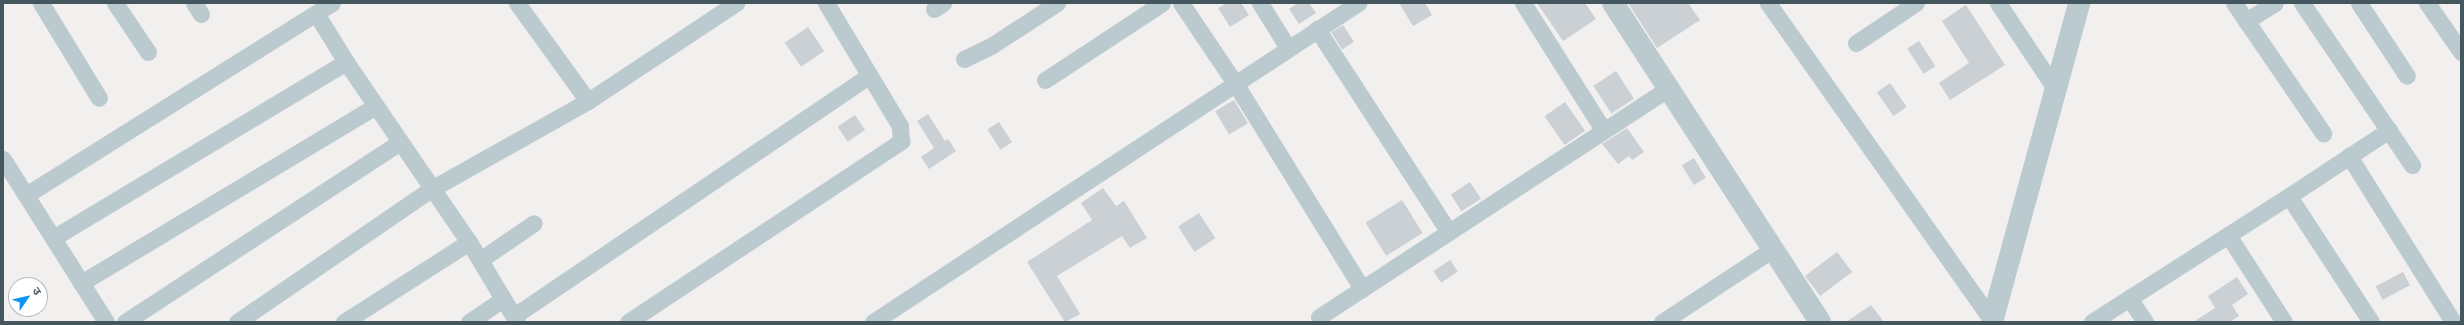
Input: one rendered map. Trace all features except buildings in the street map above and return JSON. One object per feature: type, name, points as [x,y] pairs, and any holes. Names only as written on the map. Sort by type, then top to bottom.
[{"type":"street","points":[[41,3],[99,98]]},
{"type":"street","points":[[115,3],[148,52]]},
{"type":"street","points":[[517,3],[588,101]]},
{"type":"street","points":[[237,322],[433,188],[588,101],[714,9],[736,3]]},
{"type":"street","points":[[628,322],[901,141],[900,126],[868,76],[826,3]]},
{"type":"street","points":[[964,59],[991,46],[1057,3]]},
{"type":"street","points":[[1045,80],[1162,3]]},
{"type":"street","points":[[1181,3],[1235,83],[1362,289]]},
{"type":"street","points":[[1260,3],[1288,48]]},
{"type":"street","points":[[873,322],[1358,3]]},
{"type":"street","points":[[1523,3],[1604,131]]},
{"type":"street","points":[[1613,3],[1820,322]]},
{"type":"street","points":[[1768,3],[1992,321]]},
{"type":"street","points":[[1856,43],[1916,3]]},
{"type":"street","points":[[1998,3],[2054,87]]},
{"type":"street","points":[[1992,321],[2054,87],[2079,3]]},
{"type":"street","points":[[2234,3],[2323,133]]},
{"type":"street","points":[[2246,21],[2275,3]]},
{"type":"street","points":[[2302,3],[2412,165]]},
{"type":"street","points":[[2359,3],[2407,76]]},
{"type":"street","points":[[2427,3],[2461,52]]},
{"type":"street","points":[[26,195],[325,7],[346,62],[469,242],[516,319],[868,76]]},
{"type":"street","points":[[1317,29],[1449,232]]},
{"type":"street","points":[[53,238],[346,62]]},
{"type":"street","points":[[1320,317],[1669,88]]},
{"type":"street","points":[[81,283],[376,106]]},
{"type":"street","points":[[2092,322],[2389,130]]},
{"type":"street","points":[[125,322],[400,142]]},
{"type":"street","points":[[2349,156],[2452,322]]},
{"type":"street","points":[[3,159],[106,322]]},
{"type":"street","points":[[2289,196],[2371,322]]},
{"type":"street","points":[[480,260],[534,223]]},
{"type":"street","points":[[2228,235],[2284,322]]},
{"type":"street","points":[[344,322],[469,242]]},
{"type":"street","points":[[1662,322],[1773,249]]},
{"type":"street","points":[[2129,298],[2145,322]]},
{"type":"street","points":[[470,322],[503,299]]}]
